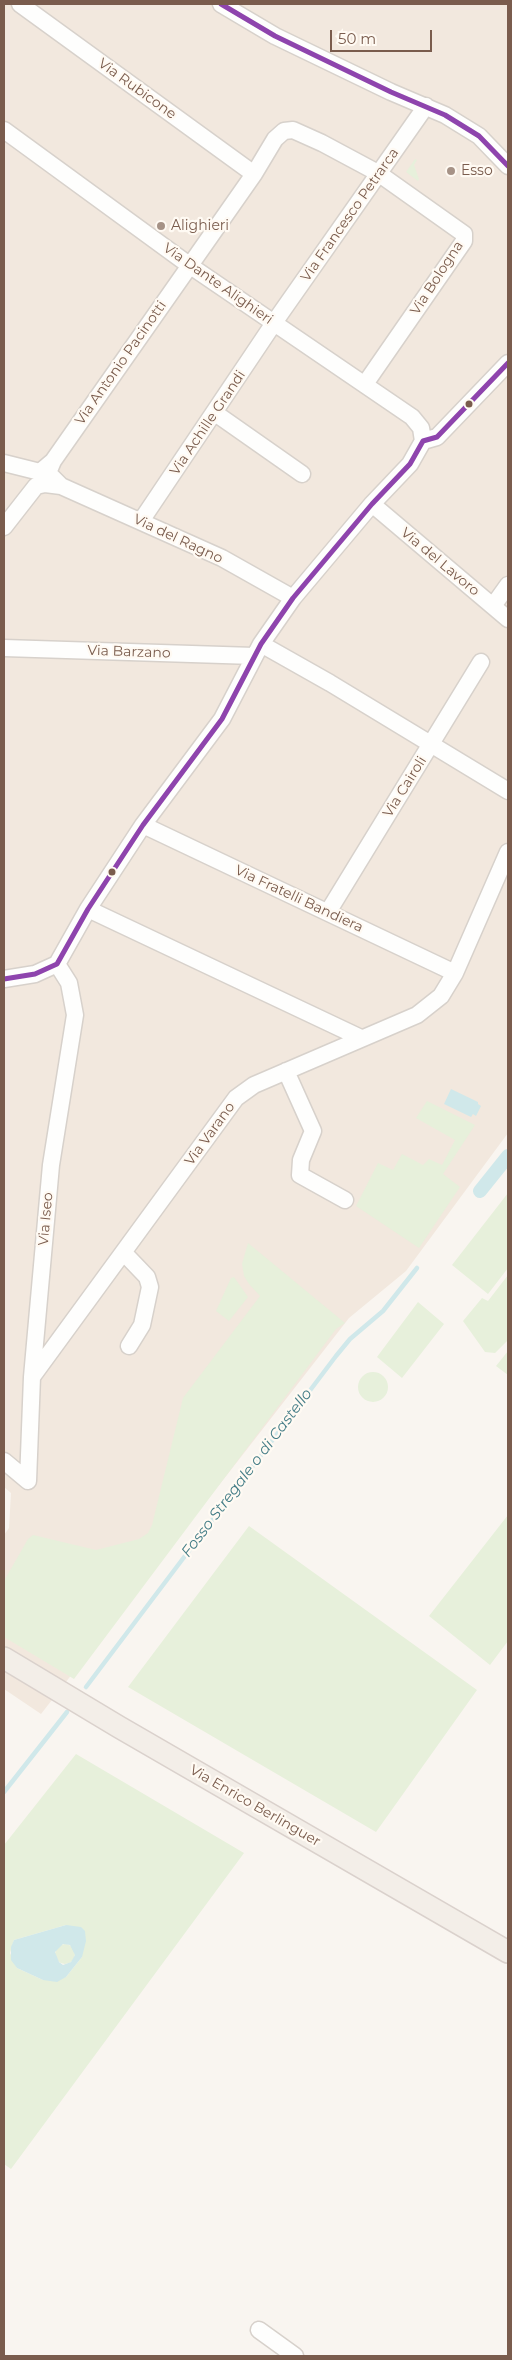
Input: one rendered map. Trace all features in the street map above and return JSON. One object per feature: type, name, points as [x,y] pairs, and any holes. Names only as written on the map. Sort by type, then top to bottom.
[{"type":"main road","name":"Via Enrico Berlinguer","points":[[4,1658],[119,1728],[508,1952]]},
{"type":"street","name":"Via Rubicone","points":[[20,4],[254,174]]},
{"type":"street","points":[[221,4],[275,36],[391,92],[445,115],[479,136],[508,166]]},
{"type":"street","name":"Via Francesco Petrarca","points":[[274,323],[426,106]]},
{"type":"street","name":"Via Dante Alighieri","points":[[4,130],[189,265],[412,417],[421,428],[423,441]]},
{"type":"street","name":"Via Antonio Pacinotti","points":[[53,461],[254,174],[279,134],[284,131],[293,130],[378,173]]},
{"type":"street","name":"Via Bologna","points":[[365,384],[464,240],[464,234],[378,173]]},
{"type":"street","name":"Via Achille Grandi","points":[[141,521],[274,323]]},
{"type":"street","points":[[4,979],[34,974],[56,964],[66,951],[88,909],[143,825],[222,719],[258,650],[292,598],[372,504],[410,464],[423,441],[437,437],[508,363]]},
{"type":"street","points":[[215,413],[302,474]]},
{"type":"street","points":[[6,464],[40,472],[53,461]]},
{"type":"street","points":[[53,461],[48,473],[61,486]]},
{"type":"street","points":[[6,464],[25,478],[30,486],[26,497]]},
{"type":"street","points":[[4,527],[36,486],[45,484],[61,486]]},
{"type":"street","name":"Via del Ragno","points":[[61,486],[222,558],[292,598]]},
{"type":"street","name":"Via del Lavoro","points":[[372,504],[508,619]]},
{"type":"street","points":[[493,606],[508,584]]},
{"type":"street","name":"Via Barzano","points":[[4,648],[258,650]]},
{"type":"street","points":[[258,650],[330,683],[508,791]]},
{"type":"street","name":"Via Cairoli","points":[[328,912],[481,662]]},
{"type":"street","name":"Via Fratelli Bandiera","points":[[143,825],[455,973]]},
{"type":"street","name":"Via Varano","points":[[32,1377],[236,1098],[254,1085],[426,1009],[441,996],[455,973],[508,852]]},
{"type":"street","points":[[88,909],[361,1038]]},
{"type":"street","name":"Via Iseo","points":[[4,1461],[28,1481],[32,1377],[51,1165],[75,1015],[69,983],[56,964]]},
{"type":"street","points":[[286,1071],[313,1131],[301,1160],[300,1174],[345,1200]]},
{"type":"street","points":[[124,1253],[147,1276],[150,1287],[142,1325],[129,1346]]},
{"type":"street","points":[[258,2330],[295,2356]]},
{"type":"shaded area","points":[[4,4],[508,4],[508,1133],[406,1271],[349,1318],[41,1714],[4,1689],[4,1535],[9,1528],[11,1493],[4,1487]]},
{"type":"green space","points":[[415,159],[417,160],[414,165],[418,181],[406,172]]},
{"type":"green space","points":[[427,1101],[475,1125],[443,1174],[460,1187],[419,1248],[356,1206],[378,1163],[393,1170],[402,1154],[423,1165],[429,1159],[442,1165],[455,1140],[416,1118]]},
{"type":"green space","points":[[508,1193],[508,1268],[488,1294],[452,1265]]},
{"type":"green space","points":[[248,1243],[345,1323],[336,1329],[74,1679],[4,1637],[4,1581],[28,1539],[33,1535],[96,1550],[139,1539],[148,1533],[152,1525],[183,1398],[260,1296],[244,1276],[242,1264]]},
{"type":"green space","points":[[508,1275],[508,1340],[495,1353],[485,1352],[463,1321],[482,1298],[488,1301]]},
{"type":"green space","points":[[234,1277],[248,1297],[229,1321],[216,1311],[231,1278]]},
{"type":"green space","points":[[418,1302],[444,1324],[402,1378],[377,1357]]},
{"type":"green space","points":[[508,1351],[508,1375],[496,1366]]},
{"type":"green space","points":[[373,1372],[384,1376],[388,1387],[384,1398],[373,1402],[362,1398],[358,1387],[362,1376]]},
{"type":"green space","points":[[508,1515],[508,1641],[490,1665],[429,1616]]},
{"type":"green space","points":[[249,1526],[477,1690],[376,1832],[128,1687]]},
{"type":"green space","points":[[76,1754],[244,1853],[11,2169],[4,2164],[4,1845]],"holes":[[[66,1925],[82,1957],[66,1977],[43,1980],[17,1968],[10,1953],[14,1940]]]},
{"type":"green space","points":[[65,1944],[72,1947],[75,1954],[72,1961],[65,1964],[58,1961],[55,1954],[58,1947]]},
{"type":"water","points":[[451,1089],[478,1102],[481,1106],[476,1116],[473,1114],[471,1117],[444,1104]]},
{"type":"water","points":[[66,1925],[81,1927],[85,1931],[86,1941],[82,1957],[66,1977],[57,1982],[43,1980],[17,1968],[11,1960],[11,1947],[14,1940]],"holes":[[[63,1944],[70,1945],[75,1955],[71,1962],[63,1965],[59,1962],[55,1952]]]},
{"type":"waterway","name":"Fosso Stregale o di Castello","points":[[480,1191],[508,1156]]},
{"type":"waterway","name":"Fosso Stregale o di Castello","points":[[86,1687],[336,1356],[350,1339],[383,1311],[417,1268]]},
{"type":"waterway","name":"Fosso Stregale o di Castello","points":[[4,1792],[67,1712]]},
{"type":"transit line","points":[[221,4],[275,36],[391,92],[445,115],[479,136],[508,166]]},
{"type":"transit line","points":[[4,979],[35,974],[57,964],[88,909],[143,825],[222,719],[261,644],[293,598],[372,504],[410,464],[423,441],[437,437],[508,363]]},
{"type":"place","name":"Esso","points":[[451,171]]},
{"type":"place","name":"Alighieri","points":[[161,226]]}]
